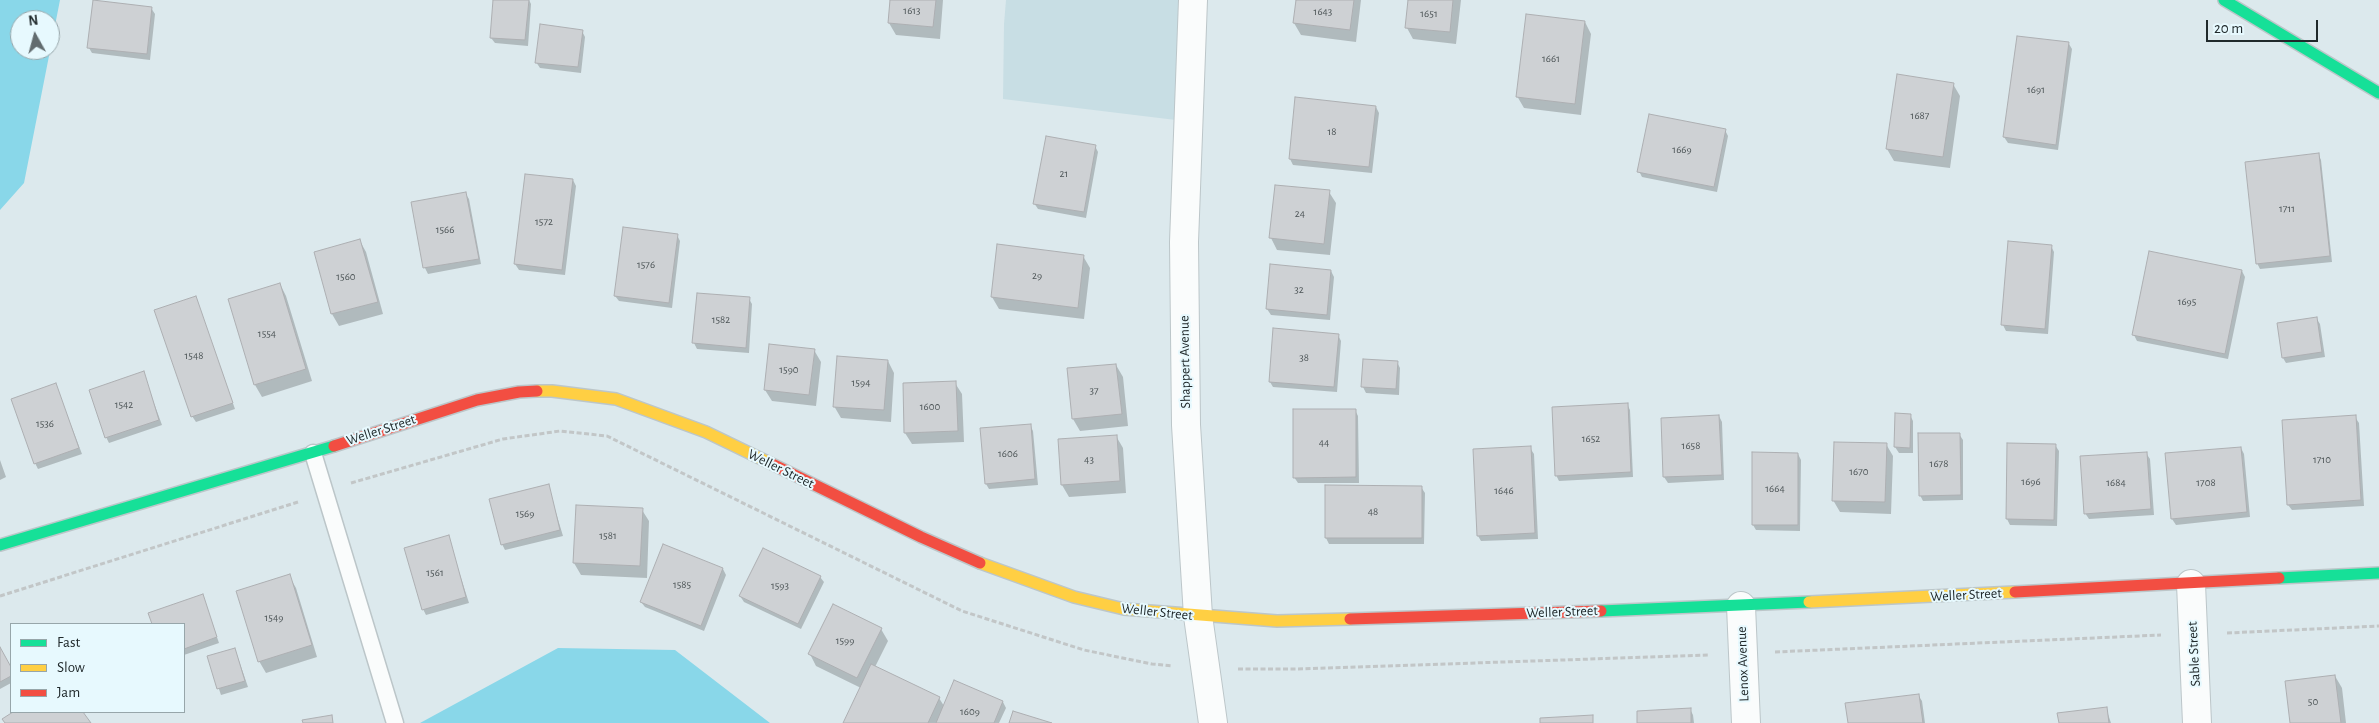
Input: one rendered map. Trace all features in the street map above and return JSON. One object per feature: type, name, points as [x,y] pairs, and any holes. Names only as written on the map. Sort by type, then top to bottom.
[{"type":"street","name":"Shappert Avenue","points":[[1193,0],[1184,242],[1186,425],[1198,616],[1213,723]]},
{"type":"street","points":[[2224,0],[2379,93]]},
{"type":"street","name":"Weller Street","points":[[0,545],[313,453],[459,406],[519,392],[552,391],[616,399],[706,432],[921,537],[1002,572],[1074,597],[1124,610],[1277,622],[1741,606],[2379,573]]},
{"type":"street","name":"Sable Street","points":[[2191,584],[2197,723]]},
{"type":"street","name":"Lenox Avenue","points":[[1741,606],[1746,723]]},
{"type":"lane","points":[[313,453],[395,723]]},
{"type":"shaded area","points":[[0,0],[60,0],[58,10],[10,10],[10,60],[48,60],[24,183],[0,210]]},
{"type":"shaded area","points":[[1006,0],[1190,0],[1184,121],[1003,99]]},
{"type":"shaded area","points":[[558,648],[675,650],[770,723],[420,723]]},
{"type":"building","points":[[93,0],[152,7],[147,54],[87,48]]},
{"type":"building","points":[[493,0],[529,0],[525,40],[490,38]]},
{"type":"building","points":[[890,0],[936,0],[933,27],[888,23]]},
{"type":"building","points":[[1296,0],[1354,0],[1350,30],[1293,23]]},
{"type":"building","points":[[1408,0],[1453,0],[1450,32],[1405,28]]},
{"type":"building","points":[[1526,14],[1585,21],[1575,104],[1516,97]]},
{"type":"building","points":[[540,24],[583,30],[578,67],[535,63]]},
{"type":"building","points":[[2017,36],[2069,42],[2056,145],[2003,137]]},
{"type":"building","points":[[1897,74],[1954,83],[1943,157],[1886,149]]},
{"type":"building","points":[[1295,97],[1376,106],[1369,167],[1289,159]]},
{"type":"building","points":[[1649,114],[1726,129],[1714,187],[1637,172]]},
{"type":"building","points":[[1046,136],[1096,145],[1084,212],[1033,204]]},
{"type":"building","points":[[2319,153],[2330,256],[2256,264],[2245,162]]},
{"type":"building","points":[[525,174],[573,179],[562,270],[514,264]]},
{"type":"building","points":[[1275,185],[1330,190],[1324,244],[1269,238]]},
{"type":"building","points":[[466,192],[479,259],[423,268],[411,202]]},
{"type":"building","points":[[623,227],[678,234],[669,303],[614,296]]},
{"type":"building","points":[[360,239],[378,302],[331,314],[314,252]]},
{"type":"building","points":[[2008,241],[2052,245],[2045,329],[2001,325]]},
{"type":"building","points":[[997,244],[1084,255],[1078,308],[991,297]]},
{"type":"building","points":[[2149,251],[2242,270],[2225,354],[2132,335]]},
{"type":"building","points":[[1270,264],[1331,270],[1327,315],[1266,309]]},
{"type":"building","points":[[280,283],[306,369],[254,385],[228,299]]},
{"type":"building","points":[[697,293],[750,297],[746,348],[692,343]]},
{"type":"building","points":[[196,296],[233,403],[191,417],[154,310]]},
{"type":"building","points":[[2317,317],[2322,352],[2282,358],[2277,323]]},
{"type":"building","points":[[1273,328],[1339,334],[1334,387],[1269,382]]},
{"type":"building","points":[[769,344],[815,349],[809,395],[764,390]]},
{"type":"building","points":[[837,356],[888,360],[884,410],[833,407]]},
{"type":"building","points":[[1363,359],[1398,361],[1396,389],[1361,387]]},
{"type":"building","points":[[1116,364],[1122,414],[1072,419],[1067,368]]},
{"type":"building","points":[[144,371],[159,420],[105,438],[89,390]]},
{"type":"building","points":[[956,381],[958,431],[904,433],[903,383]]},
{"type":"building","points":[[56,383],[79,448],[34,464],[11,399]]},
{"type":"building","points":[[1628,403],[1631,472],[1555,476],[1552,407]]},
{"type":"building","points":[[1293,409],[1356,409],[1356,477],[1293,478]]},
{"type":"building","points":[[1895,413],[1911,414],[1910,448],[1894,447]]},
{"type":"building","points":[[1719,415],[1722,475],[1663,477],[1661,418]]},
{"type":"building","points":[[2356,415],[2361,500],[2287,505],[2282,420]]},
{"type":"building","points":[[1031,424],[1035,479],[985,484],[980,428]]},
{"type":"building","points":[[1918,433],[1960,433],[1961,495],[1919,496]]},
{"type":"building","points":[[1117,435],[1120,481],[1061,485],[1058,439]]},
{"type":"building","points":[[1834,442],[1887,443],[1885,502],[1832,501]]},
{"type":"building","points":[[2007,443],[2056,444],[2054,520],[2006,519]]},
{"type":"building","points":[[1531,446],[1535,533],[1477,536],[1473,449]]},
{"type":"building","points":[[2241,447],[2247,512],[2171,519],[2165,453]]},
{"type":"building","points":[[1752,452],[1798,453],[1798,525],[1752,525]]},
{"type":"building","points":[[2147,452],[2151,509],[2084,514],[2080,456]]},
{"type":"building","points":[[549,484],[560,530],[501,545],[489,499]]},
{"type":"building","points":[[1325,485],[1422,486],[1422,538],[1325,538]]},
{"type":"building","points":[[576,505],[643,508],[640,566],[573,563]]},
{"type":"building","points":[[449,535],[466,597],[422,610],[404,548]]},
{"type":"building","points":[[663,544],[723,568],[701,626],[640,602]]},
{"type":"building","points":[[763,548],[821,576],[798,624],[739,596]]},
{"type":"building","points":[[290,574],[312,645],[258,662],[236,591]]},
{"type":"building","points":[[203,594],[217,637],[185,649],[185,623],[152,623],[148,613]]},
{"type":"building","points":[[833,604],[882,628],[857,678],[808,654]]},
{"type":"building","points":[[0,647],[10,665],[10,677],[0,682]]},
{"type":"building","points":[[235,648],[245,681],[217,689],[207,656]]},
{"type":"building","points":[[871,664],[940,697],[928,723],[843,723]]},
{"type":"building","points":[[2335,675],[2341,723],[2290,723],[2285,681]]},
{"type":"building","points":[[954,680],[1003,701],[994,723],[936,723]]},
{"type":"building","points":[[1919,694],[1923,723],[1848,723],[1845,703]]},
{"type":"building","points":[[2107,707],[2109,723],[2059,723],[2057,713]]},
{"type":"building","points":[[1691,708],[1691,723],[1637,723],[1637,711]]},
{"type":"building","points":[[1013,711],[1052,723],[1009,723]]},
{"type":"building","points":[[11,713],[84,713],[91,723],[5,723],[2,719]]},
{"type":"building","points":[[332,715],[333,723],[303,723],[302,720]]},
{"type":"building","points":[[1593,715],[1593,723],[1540,723],[1540,718]]},
{"type":"traffic: fast","points":[[2224,0],[2379,93]]},
{"type":"traffic: fast","points":[[0,545],[334,446]]},
{"type":"traffic: fast","points":[[2279,578],[2379,573]]},
{"type":"traffic: fast","points":[[1601,611],[1809,602]]},
{"type":"traffic: slow","points":[[537,391],[552,391],[616,399],[706,432],[770,463]]},
{"type":"traffic: slow","points":[[980,563],[1074,597],[1124,609],[1277,621],[1350,619]]},
{"type":"traffic: slow","points":[[1809,602],[2015,592]]},
{"type":"traffic: jam","points":[[334,446],[477,400],[519,392],[537,391]]},
{"type":"traffic: jam","points":[[770,463],[921,537],[980,563]]},
{"type":"traffic: jam","points":[[2015,592],[2279,578]]},
{"type":"traffic: jam","points":[[1350,619],[1601,611]]}]
